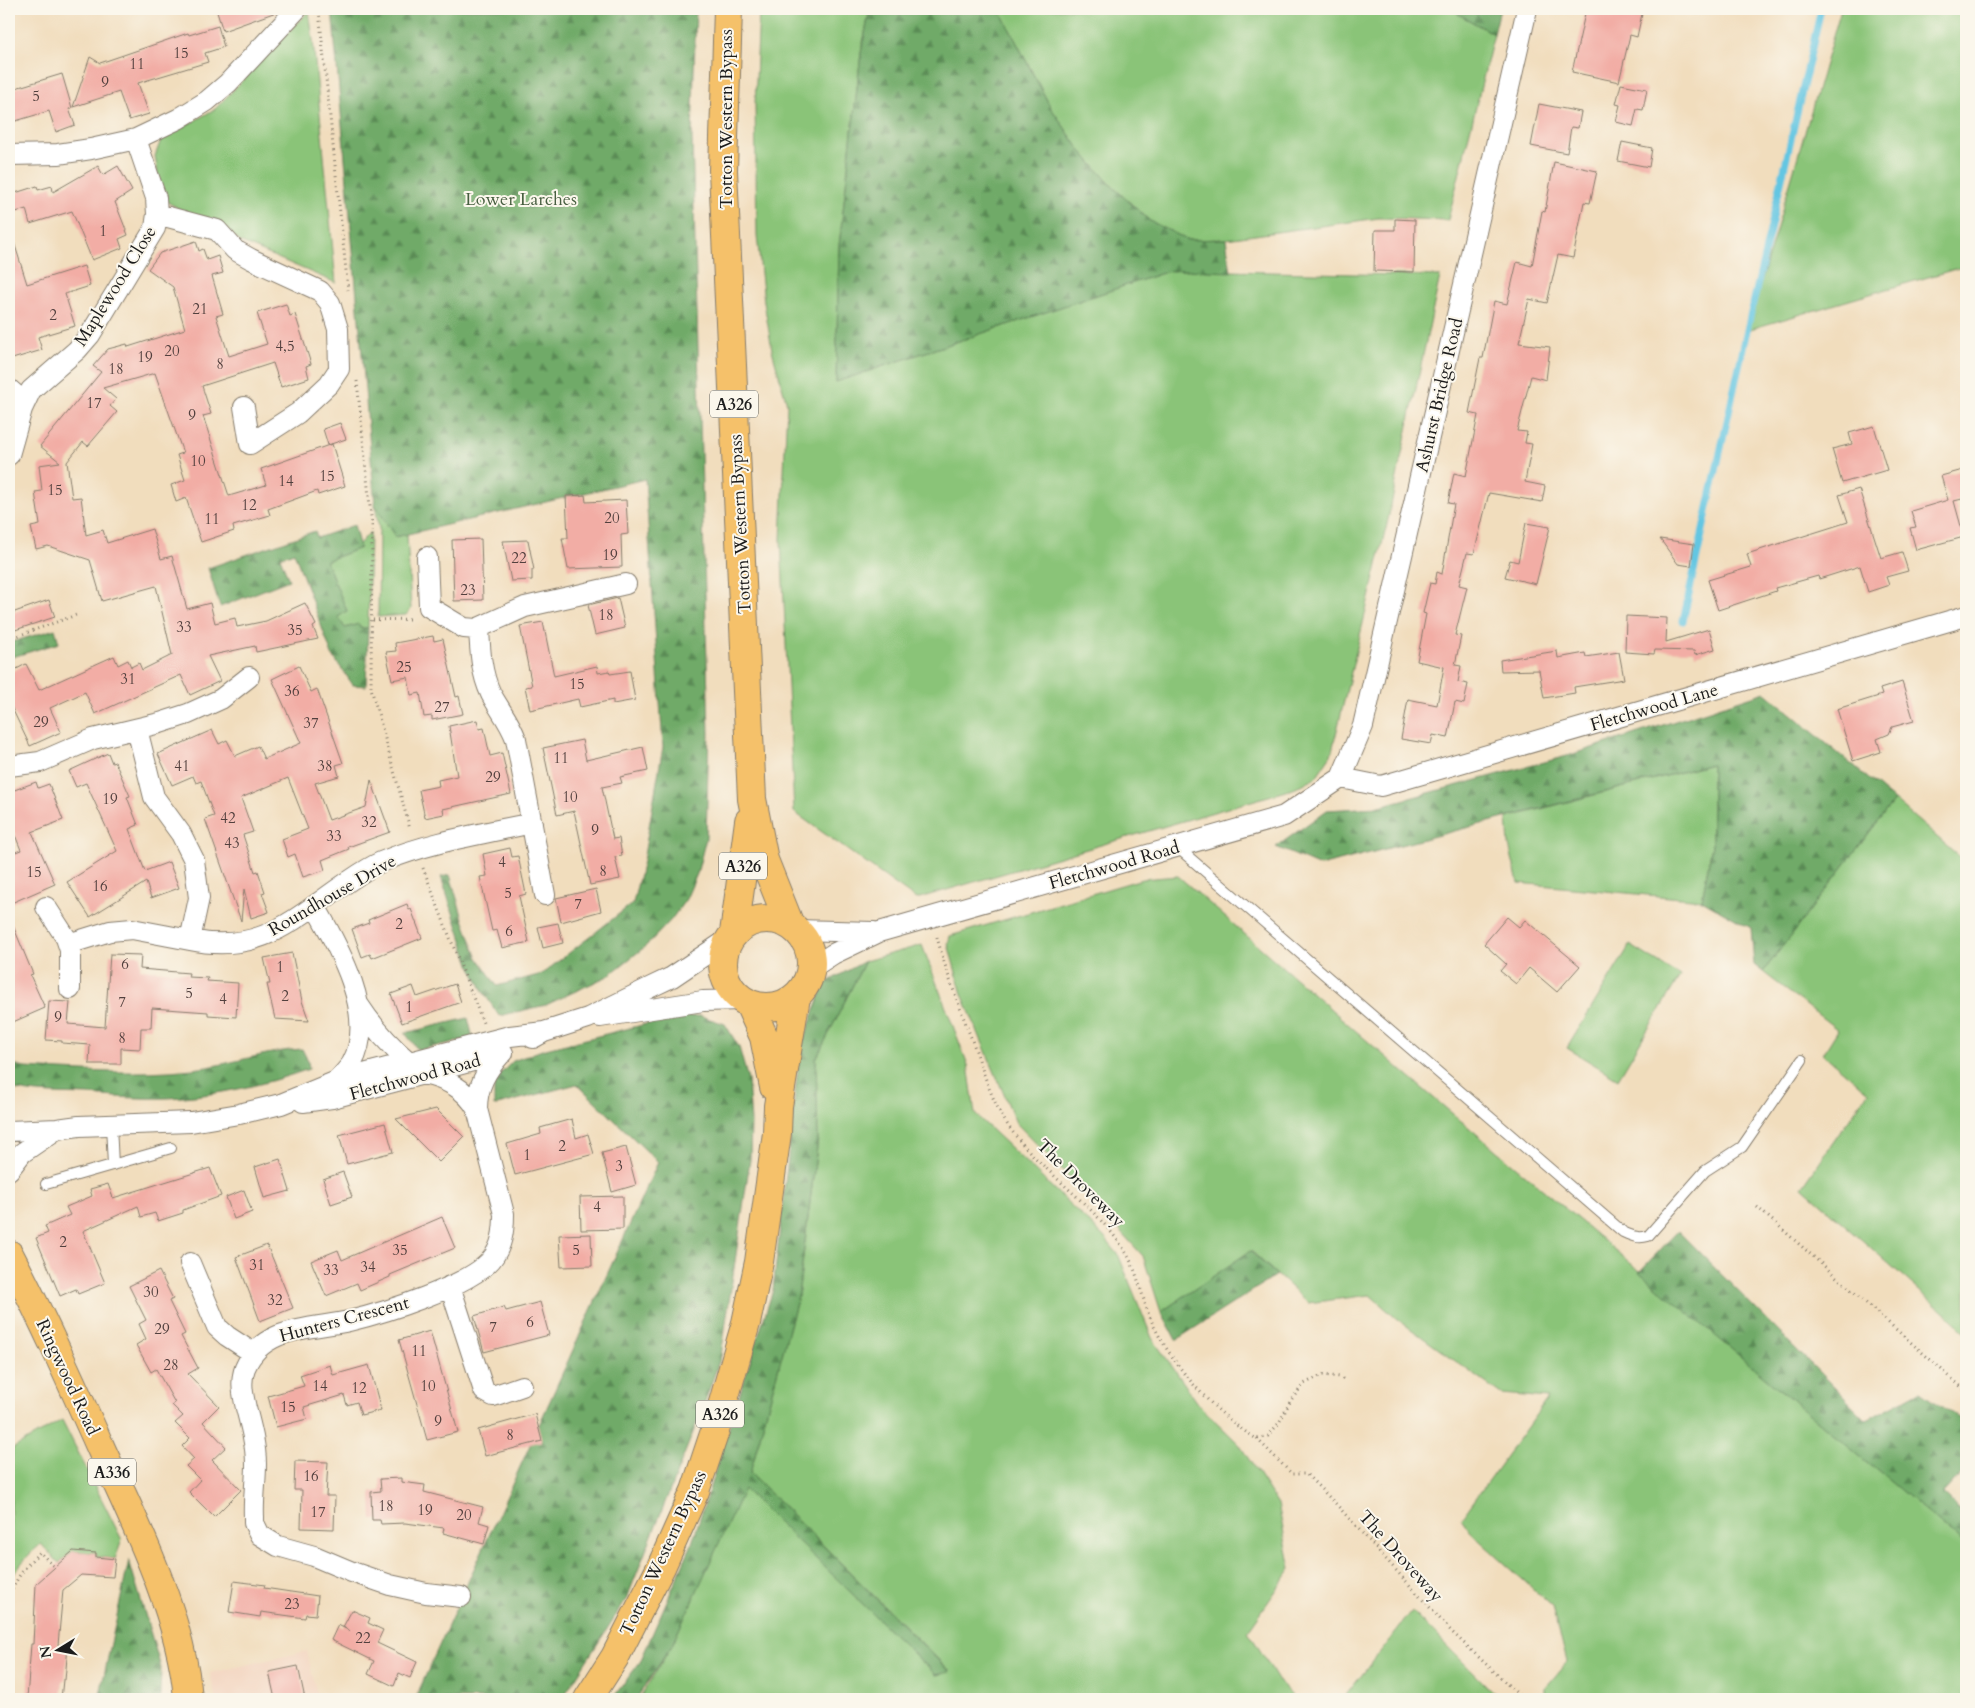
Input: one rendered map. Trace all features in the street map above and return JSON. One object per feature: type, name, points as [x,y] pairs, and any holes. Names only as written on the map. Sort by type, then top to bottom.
[{"type":"main road","name":"Totton Western Bypass","points":[[728,9],[723,170],[752,800],[764,860],[793,927]]},
{"type":"main road","name":"Totton Western Bypass","points":[[732,936],[752,800]]},
{"type":"main road","points":[[760,919],[781,921],[793,927],[805,941],[810,954],[808,979],[796,997],[783,1004],[768,1007],[745,1002],[730,987],[723,971],[725,948],[732,936],[750,922],[760,919]]},
{"type":"main road","name":"Totton Western Bypass","points":[[588,1699],[615,1657],[661,1567],[695,1491],[714,1434],[746,1323],[759,1262],[777,1133],[778,1106],[796,997]]},
{"type":"main road","name":"Totton Western Bypass","points":[[745,1002],[764,1037],[778,1106]]},
{"type":"main road","name":"Ringwood Road","points":[[9,1254],[43,1322],[142,1540],[176,1632],[184,1664],[188,1699]]},
{"type":"street","points":[[9,155],[58,154],[91,149],[136,139],[178,119],[207,101],[228,83],[297,9]]},
{"type":"street","name":"Ashurst Bridge Road","points":[[1341,778],[1363,726],[1527,9]]},
{"type":"street","points":[[136,139],[156,198],[157,214],[217,230],[235,250],[320,290],[330,303],[338,329],[339,369],[329,384],[298,413],[250,444],[244,406]]},
{"type":"street","name":"Maplewood Close","points":[[9,455],[25,403],[32,390],[77,350],[90,335],[155,228],[157,214]]},
{"type":"street","points":[[9,389],[25,403]]},
{"type":"street","points":[[427,557],[429,607],[444,618],[464,628],[479,628],[525,607],[626,584]]},
{"type":"street","name":"Fletchwood Lane","points":[[1341,778],[1381,786],[1966,616]]},
{"type":"street","points":[[479,628],[484,675],[490,692],[511,726],[516,738],[545,895]]},
{"type":"street","points":[[9,766],[40,762],[93,738],[169,720],[221,699],[249,677]]},
{"type":"street","points":[[137,728],[154,797],[181,834],[194,860],[198,898],[190,940]]},
{"type":"street","name":"Fletchwood Road","points":[[810,969],[833,954],[879,932],[1284,816],[1341,778]]},
{"type":"street","name":"Roundhouse Drive","points":[[68,944],[110,931],[132,929],[219,944],[234,944],[248,941],[278,929],[315,906],[355,877],[378,864],[416,849],[532,823]]},
{"type":"street","points":[[315,906],[344,959],[357,1002],[359,1028],[357,1047],[352,1062],[338,1081]]},
{"type":"street","points":[[46,907],[68,944],[71,956],[70,989]]},
{"type":"street","name":"Fletchwood Road","points":[[793,927],[879,932]]},
{"type":"street","name":"Fletchwood Road","points":[[281,1104],[338,1081],[416,1068],[495,1048],[588,1018],[672,977],[732,936]]},
{"type":"street","name":"Fletchwood Road","points":[[588,1018],[621,1015],[703,1000],[745,1002]]},
{"type":"street","points":[[357,1002],[371,1024],[389,1045],[416,1068]]},
{"type":"street","name":"Hunters Crescent","points":[[252,1353],[268,1340],[278,1335],[391,1310],[450,1286],[474,1274],[490,1261],[500,1243],[504,1229],[504,1214],[477,1109],[477,1098],[495,1048]]},
{"type":"street","name":"Fletchwood Road","points":[[9,1131],[191,1122],[239,1114],[281,1104],[332,1098],[416,1068]]},
{"type":"street","name":"Hunters Crescent","points":[[416,1068],[455,1086],[468,1096],[477,1109]]},
{"type":"street","name":"Fletchwood Road","points":[[9,1170],[22,1153],[57,1129]]},
{"type":"street","points":[[190,1263],[217,1326],[227,1336],[252,1353],[244,1370],[242,1382],[255,1450],[254,1523],[260,1535],[278,1546],[314,1556],[370,1579],[406,1589],[461,1597]]},
{"type":"street","points":[[450,1286],[484,1391],[493,1396],[522,1386]]},
{"type":"lane","points":[[1177,847],[1623,1232],[1632,1236],[1641,1238],[1648,1236],[1705,1171],[1742,1147],[1802,1060]]},
{"type":"lane","points":[[111,1125],[113,1165]]},
{"type":"lane","points":[[46,1184],[170,1148]]},
{"type":"path","points":[[318,9],[348,291]]},
{"type":"path","points":[[357,379],[372,526],[370,677],[372,698],[416,849],[495,1048]]},
{"type":"path","points":[[9,639],[79,614]]},
{"type":"path","points":[[372,620],[444,618]]},
{"type":"path","name":"The Droveway","points":[[932,916],[941,953],[995,1105],[1009,1127],[1026,1147],[1114,1234],[1127,1253],[1150,1316],[1172,1356],[1205,1396],[1242,1430],[1256,1439],[1292,1474],[1306,1474],[1452,1632],[1523,1699]]},
{"type":"path","points":[[1757,1208],[1966,1391]]},
{"type":"path","points":[[1256,1439],[1268,1436],[1279,1423],[1291,1400],[1304,1384],[1322,1374],[1340,1377],[1344,1380]]},
{"type":"path","points":[[9,1599],[13,1586],[23,1569],[40,1552],[54,1568]]},
{"type":"shaded area","points":[[307,1651],[318,1699],[216,1699],[210,1673]]},
{"type":"green space","name":"Lower Larches","points":[[332,9],[696,9],[692,137],[709,733],[706,838],[697,874],[686,899],[671,920],[646,946],[608,976],[546,1005],[499,1016],[484,993],[471,967],[441,877],[450,875],[464,922],[477,956],[497,986],[542,974],[633,903],[643,861],[663,747],[645,479],[395,537],[375,505]]},
{"type":"green space","points":[[759,9],[870,9],[861,53],[839,246],[836,382],[1169,271],[1440,276],[1387,524],[1331,755],[1316,777],[1296,788],[916,899],[794,812],[781,540],[787,404],[772,350],[764,302],[757,235],[755,104]]},
{"type":"green space","points":[[870,9],[999,9],[1051,108],[1080,150],[1113,187],[1150,221],[1188,240],[1226,239],[1231,272],[1169,271],[836,382],[839,246],[861,53]]},
{"type":"green space","points":[[999,9],[1457,9],[1458,14],[1494,34],[1448,220],[1379,218],[1226,239],[1188,240],[1150,221],[1113,187],[1080,150],[1051,108]]},
{"type":"green space","points":[[1457,9],[1500,9],[1494,34],[1458,14]]},
{"type":"green space","points":[[1841,9],[1966,9],[1966,266],[1747,330]]},
{"type":"green space","points":[[309,11],[336,283],[240,242],[219,222],[181,210],[166,201],[158,175],[155,156],[161,140],[215,109]]},
{"type":"green space","points":[[375,505],[395,537],[407,534],[411,609],[406,615],[378,617],[379,528]]},
{"type":"green space","points":[[354,525],[360,548],[326,561],[347,611],[338,617],[345,628],[359,624],[360,628],[368,628],[366,686],[353,685],[332,655],[294,552],[280,557],[289,580],[220,607],[208,568],[315,531],[317,538]]},
{"type":"green space","points":[[370,532],[368,628],[360,628],[358,624],[345,628],[338,617],[347,611],[326,561],[360,548],[359,544]]},
{"type":"green space","points":[[55,629],[59,643],[9,658],[9,643]]},
{"type":"green space","points":[[1765,692],[1894,800],[1763,972],[1754,965],[1751,928],[1702,900],[1712,845],[1712,764],[1320,866],[1276,847],[1327,810],[1376,807],[1567,756]]},
{"type":"green space","points":[[1712,764],[1712,845],[1702,900],[1518,883],[1509,845],[1507,818]]},
{"type":"green space","points":[[1894,800],[1966,862],[1966,1332],[1802,1187],[1868,1092],[1823,1054],[1838,1030],[1763,972]]},
{"type":"green space","points":[[1178,876],[1410,1078],[1966,1545],[1966,1699],[1546,1699],[1546,1687],[1567,1662],[1553,1607],[1470,1532],[1461,1519],[1548,1398],[1501,1394],[1397,1319],[1370,1295],[1308,1303],[1251,1251],[1161,1312],[1143,1256],[1093,1201],[1016,1123],[962,994],[948,944],[950,936],[1142,879]]},
{"type":"green space","points":[[922,945],[968,1065],[975,1114],[1103,1236],[1118,1254],[1152,1338],[1200,1406],[1239,1444],[1278,1504],[1291,1569],[1248,1631],[1281,1684],[1295,1699],[639,1699],[671,1647],[744,1488],[936,1675],[950,1671],[750,1473],[798,1296],[818,1139],[816,1059],[865,961]]},
{"type":"green space","points":[[1630,945],[1680,976],[1618,1079],[1567,1048]]},
{"type":"green space","points":[[865,961],[816,1059],[818,1139],[798,1296],[750,1473],[950,1672],[936,1675],[744,1489],[671,1647],[636,1699],[612,1699],[640,1662],[691,1546],[773,1290],[800,1050],[825,983]]},
{"type":"green space","points":[[701,1016],[725,1024],[739,1047],[748,1080],[751,1122],[750,1160],[721,1356],[702,1410],[627,1598],[562,1699],[415,1699],[658,1162],[577,1084],[494,1106],[494,1085],[502,1072],[513,1061],[542,1050],[674,1017]]},
{"type":"green space","points":[[468,1018],[473,1038],[418,1050],[405,1033]]},
{"type":"green space","points":[[302,1049],[308,1061],[309,1069],[257,1085],[204,1095],[138,1098],[38,1093],[9,1088],[9,1063],[25,1068],[109,1072],[172,1071],[207,1067],[275,1052]]},
{"type":"green space","points":[[1678,1231],[1867,1420],[1920,1391],[1966,1423],[1966,1468],[1943,1493],[1966,1516],[1966,1545],[1639,1272]]},
{"type":"green space","points":[[1250,1251],[1277,1275],[1176,1340],[1161,1312]]},
{"type":"green space","points":[[62,1420],[122,1540],[115,1559],[96,1557],[96,1553],[73,1551],[59,1563],[41,1544],[22,1563],[9,1585],[12,1449]]},
{"type":"green space","points":[[129,1560],[161,1668],[160,1699],[99,1699]]},
{"type":"green space","points":[[1412,1611],[1500,1699],[1343,1699]]},
{"type":"building","points":[[216,9],[278,9],[279,11],[223,31]]},
{"type":"building","points":[[1586,9],[1643,9],[1637,37],[1630,35],[1619,82],[1572,72]]},
{"type":"building","points":[[218,26],[224,47],[205,53],[208,62],[138,83],[149,114],[129,120],[119,92],[73,107],[90,57],[100,63],[188,33],[189,35]]},
{"type":"building","points":[[62,74],[72,108],[69,109],[75,125],[56,132],[49,111],[9,123],[9,90]]},
{"type":"building","points":[[1621,84],[1647,89],[1643,110],[1637,109],[1633,126],[1616,122],[1620,105],[1616,104]]},
{"type":"building","points":[[1539,104],[1581,112],[1578,128],[1571,127],[1567,153],[1531,146]]},
{"type":"building","points":[[1622,142],[1652,148],[1649,167],[1618,161]]},
{"type":"building","points":[[1554,162],[1597,171],[1590,203],[1584,202],[1573,258],[1558,255],[1547,303],[1529,299],[1519,343],[1550,347],[1546,380],[1531,376],[1517,431],[1527,432],[1525,443],[1532,444],[1525,482],[1545,486],[1542,502],[1489,493],[1474,554],[1467,553],[1459,585],[1467,587],[1455,635],[1461,636],[1455,665],[1461,666],[1458,682],[1468,684],[1464,704],[1455,702],[1448,738],[1433,735],[1431,744],[1401,739],[1408,699],[1437,705],[1444,667],[1417,661],[1426,614],[1423,613],[1430,583],[1435,584],[1437,572],[1442,574],[1454,504],[1448,503],[1454,473],[1466,476],[1478,415],[1469,413],[1480,358],[1483,358],[1494,301],[1507,304],[1517,262],[1532,266],[1542,211],[1545,212]]},
{"type":"building","points":[[98,166],[103,175],[118,166],[132,191],[115,202],[128,235],[119,239],[122,248],[92,260],[72,211],[30,224],[26,209],[9,214],[9,195],[37,186],[38,190],[52,186],[53,192]]},
{"type":"building","points":[[1395,219],[1415,220],[1414,272],[1374,271],[1375,230],[1395,230]]},
{"type":"building","points":[[9,239],[13,239],[27,284],[84,266],[90,286],[65,294],[75,326],[38,337],[42,350],[9,360]]},
{"type":"building","points":[[196,241],[199,251],[203,249],[207,260],[218,256],[223,273],[212,276],[223,314],[216,316],[229,356],[267,344],[257,313],[286,304],[290,316],[295,314],[311,364],[306,366],[309,378],[281,387],[273,363],[202,386],[211,414],[203,416],[229,496],[266,485],[261,469],[332,444],[345,486],[318,495],[317,491],[268,509],[270,515],[233,526],[234,531],[201,542],[186,498],[176,502],[171,485],[185,480],[177,455],[183,453],[155,373],[103,388],[116,399],[110,406],[117,412],[88,446],[83,442],[67,462],[72,498],[81,497],[86,535],[103,530],[107,543],[152,529],[161,559],[172,556],[187,609],[210,603],[215,623],[235,618],[237,627],[266,621],[305,603],[316,625],[313,627],[318,639],[256,652],[255,646],[208,656],[220,681],[190,695],[181,675],[95,714],[85,692],[50,708],[61,732],[30,746],[9,702],[9,673],[26,664],[39,690],[114,656],[118,665],[128,660],[131,667],[139,663],[142,670],[172,655],[156,586],[102,601],[90,560],[48,546],[36,549],[31,527],[40,525],[35,492],[42,491],[39,465],[60,462],[40,446],[101,372],[93,366],[108,349],[127,344],[128,347],[185,329],[173,287],[148,269],[160,253]]},
{"type":"building","points":[[340,423],[346,439],[328,445],[323,429]]},
{"type":"building","points":[[1874,426],[1887,470],[1842,483],[1832,449],[1852,444],[1849,433]]},
{"type":"building","points":[[1963,470],[1966,482],[1966,498],[1954,501],[1964,537],[1916,550],[1910,528],[1916,527],[1911,511],[1948,500],[1941,476]]},
{"type":"building","points":[[1859,489],[1881,558],[1902,552],[1908,571],[1886,577],[1889,585],[1868,592],[1860,566],[1819,579],[1818,576],[1775,588],[1776,591],[1718,610],[1708,580],[1751,567],[1747,554],[1848,522],[1839,495]]},
{"type":"building","points":[[585,495],[586,502],[626,500],[628,534],[621,535],[622,567],[568,569],[562,538],[568,538],[566,496]]},
{"type":"building","points":[[1526,523],[1550,527],[1536,584],[1505,577],[1510,560],[1518,562]]},
{"type":"building","points":[[481,539],[483,600],[454,601],[452,540]]},
{"type":"building","points":[[1660,539],[1694,544],[1691,566],[1678,564]]},
{"type":"building","points":[[528,540],[534,570],[532,570],[532,580],[511,581],[503,541]]},
{"type":"building","points":[[618,598],[625,628],[595,635],[588,605]]},
{"type":"building","points":[[49,600],[55,617],[9,632],[9,614]]},
{"type":"building","points":[[1626,616],[1667,618],[1666,642],[1709,629],[1715,649],[1695,655],[1694,651],[1655,650],[1654,654],[1625,652]]},
{"type":"building","points":[[543,622],[554,676],[597,666],[598,673],[609,671],[610,674],[630,671],[635,700],[613,704],[613,700],[580,707],[578,699],[530,710],[525,687],[532,686],[520,626]]},
{"type":"building","points":[[433,636],[434,641],[443,639],[456,697],[459,696],[463,714],[432,720],[432,716],[424,717],[420,693],[411,695],[408,677],[392,680],[386,652],[396,651],[395,643]]},
{"type":"building","points":[[1557,651],[1558,658],[1585,653],[1586,657],[1619,652],[1624,679],[1574,687],[1575,693],[1544,698],[1539,670],[1501,671],[1500,660]]},
{"type":"building","points":[[299,666],[311,692],[317,689],[343,763],[336,765],[339,776],[315,783],[329,820],[366,807],[371,780],[390,832],[348,847],[349,849],[322,860],[325,870],[303,877],[295,854],[288,857],[282,839],[308,829],[288,778],[241,798],[253,832],[243,835],[255,872],[258,871],[265,892],[262,893],[269,912],[251,918],[244,889],[241,921],[205,819],[214,816],[201,781],[196,783],[193,776],[172,785],[158,754],[212,730],[219,744],[227,740],[235,756],[258,746],[264,759],[301,743],[272,679]]},
{"type":"building","points":[[1902,682],[1914,721],[1892,727],[1889,734],[1877,739],[1881,752],[1853,761],[1837,709],[1882,695],[1880,689]]},
{"type":"building","points":[[477,720],[479,729],[484,728],[490,756],[502,753],[511,794],[443,809],[444,814],[425,818],[419,790],[439,786],[438,780],[457,776],[449,726]]},
{"type":"building","points":[[582,740],[586,760],[643,747],[648,771],[620,777],[622,783],[602,787],[613,839],[619,838],[622,856],[615,857],[620,879],[590,885],[574,811],[557,815],[543,748]]},
{"type":"building","points":[[108,753],[112,763],[115,762],[130,796],[127,797],[138,825],[129,829],[145,871],[169,862],[179,888],[151,898],[146,882],[90,917],[67,882],[117,851],[86,783],[76,787],[69,771]]},
{"type":"building","points":[[36,782],[38,788],[49,784],[63,820],[32,832],[55,884],[9,904],[9,866],[14,864],[10,854],[21,850],[9,820],[9,792]]},
{"type":"building","points":[[510,848],[512,857],[518,856],[526,894],[519,896],[529,942],[502,948],[497,930],[492,931],[480,877],[487,876],[483,854]]},
{"type":"building","points":[[596,889],[601,911],[561,922],[556,898]]},
{"type":"building","points":[[407,904],[409,910],[411,909],[422,938],[372,958],[370,954],[362,957],[352,929],[369,923],[368,920]]},
{"type":"building","points":[[9,916],[33,974],[30,975],[45,1008],[13,1022],[9,1012]]},
{"type":"building","points":[[1507,917],[1519,927],[1525,920],[1580,966],[1557,992],[1529,968],[1516,984],[1500,971],[1506,964],[1484,944]]},
{"type":"building","points":[[558,923],[563,943],[543,948],[538,927]]},
{"type":"building","points":[[292,953],[302,1001],[309,1021],[275,1019],[267,984],[270,984],[264,958]]},
{"type":"building","points":[[110,954],[141,955],[140,969],[189,973],[188,977],[208,978],[207,981],[238,983],[236,1017],[208,1015],[208,1012],[152,1008],[151,1028],[141,1028],[140,1049],[121,1048],[121,1064],[89,1064],[90,1045],[46,1040],[49,1001],[70,1002],[68,1024],[105,1027]]},
{"type":"building","points":[[455,984],[461,1002],[402,1023],[391,994],[413,986],[417,997]]},
{"type":"building","points":[[436,1109],[464,1137],[439,1162],[396,1119]]},
{"type":"building","points":[[572,1119],[576,1138],[588,1134],[594,1154],[515,1175],[507,1144],[541,1134],[540,1128]]},
{"type":"building","points":[[385,1123],[393,1152],[347,1164],[339,1135]]},
{"type":"building","points":[[626,1147],[636,1185],[612,1192],[602,1153]]},
{"type":"building","points":[[280,1159],[290,1191],[264,1198],[255,1167]]},
{"type":"building","points":[[210,1168],[221,1196],[183,1210],[183,1213],[158,1221],[155,1213],[141,1217],[138,1206],[83,1231],[105,1283],[78,1294],[76,1289],[60,1296],[36,1238],[48,1233],[45,1226],[70,1215],[66,1207],[92,1196],[90,1189],[108,1184],[113,1198]]},
{"type":"building","points":[[343,1172],[352,1197],[331,1204],[323,1179]]},
{"type":"building","points":[[244,1190],[252,1212],[234,1219],[226,1197]]},
{"type":"building","points":[[623,1196],[623,1229],[581,1230],[580,1197]]},
{"type":"building","points":[[442,1217],[455,1248],[390,1275],[390,1277],[360,1290],[357,1283],[326,1296],[311,1261],[338,1250],[342,1260]]},
{"type":"building","points":[[591,1234],[592,1266],[561,1267],[559,1235]]},
{"type":"building","points":[[267,1245],[293,1308],[260,1321],[236,1257]]},
{"type":"building","points":[[159,1271],[173,1299],[169,1301],[185,1334],[181,1336],[198,1368],[188,1374],[219,1406],[203,1422],[226,1447],[212,1460],[241,1490],[214,1517],[189,1492],[200,1480],[186,1466],[194,1459],[182,1446],[190,1438],[175,1423],[183,1416],[172,1405],[175,1403],[156,1369],[151,1372],[136,1345],[146,1339],[139,1324],[146,1320],[129,1286]]},
{"type":"building","points":[[540,1302],[549,1335],[484,1352],[474,1316],[504,1307],[506,1311]]},
{"type":"building","points":[[430,1331],[458,1432],[427,1440],[399,1340]]},
{"type":"building","points":[[330,1365],[333,1375],[369,1365],[381,1410],[361,1415],[357,1402],[347,1405],[344,1395],[304,1407],[307,1419],[276,1427],[268,1396],[304,1386],[300,1375]]},
{"type":"building","points":[[535,1414],[542,1441],[485,1456],[478,1430]]},
{"type":"building","points":[[295,1461],[328,1462],[326,1496],[335,1496],[334,1529],[301,1528],[302,1490],[294,1490]]},
{"type":"building","points":[[401,1478],[401,1482],[425,1485],[424,1492],[483,1507],[479,1522],[489,1525],[484,1544],[443,1533],[444,1528],[405,1523],[381,1524],[380,1520],[372,1520],[371,1492],[381,1491],[380,1479]]},
{"type":"building","points":[[73,1551],[96,1553],[96,1557],[115,1559],[113,1577],[81,1575],[63,1590],[58,1645],[68,1646],[61,1699],[27,1699],[31,1644],[33,1644],[36,1584]]},
{"type":"building","points":[[234,1581],[265,1585],[264,1588],[318,1596],[316,1615],[306,1614],[305,1618],[261,1612],[260,1617],[229,1612]]},
{"type":"building","points":[[352,1610],[370,1618],[368,1623],[383,1630],[377,1643],[417,1662],[410,1678],[399,1673],[394,1686],[368,1674],[374,1661],[331,1640],[338,1625],[350,1631],[343,1627]]},
{"type":"building","points":[[298,1666],[305,1699],[275,1699],[269,1672]]},
{"type":"waterway","points":[[1683,621],[1747,330],[1821,9]]}]
